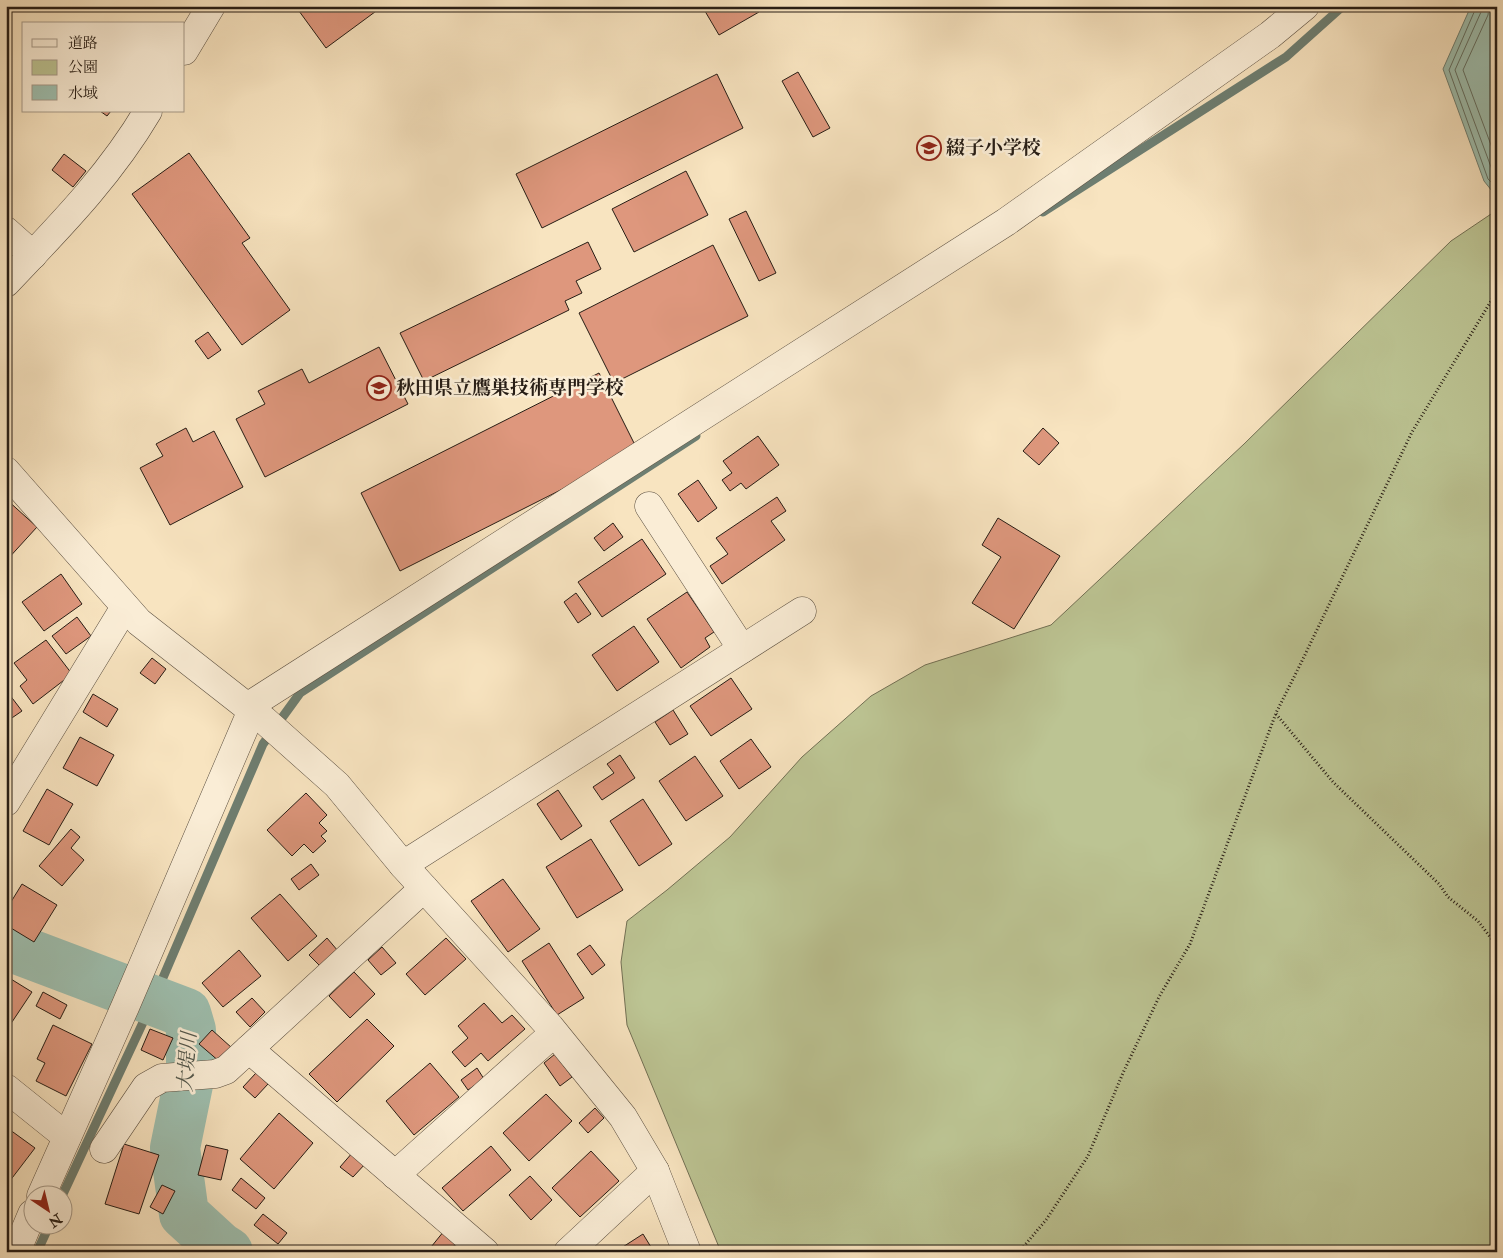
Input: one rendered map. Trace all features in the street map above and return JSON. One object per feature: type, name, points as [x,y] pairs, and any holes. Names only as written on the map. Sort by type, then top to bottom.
[{"type":"street","points":[[185,49],[211,6]]},
{"type":"street","points":[[45,1186],[135,982],[261,718],[1006,222],[1270,35],[1305,6]]},
{"type":"street","points":[[6,283],[80,205],[114,162],[147,112]]},
{"type":"street","points":[[6,231],[33,254]]},
{"type":"street","points":[[6,471],[139,622],[261,718],[337,785],[403,865],[554,1033],[623,1117],[655,1171],[687,1252]]},
{"type":"street","points":[[649,506],[742,649]]},
{"type":"street","points":[[6,802],[125,607]]},
{"type":"street","points":[[403,865],[802,611]]},
{"type":"street","points":[[104,1149],[146,1087],[162,1078],[215,1074],[226,1070],[424,888]]},
{"type":"street","points":[[395,1174],[554,1033]]},
{"type":"street","points":[[249,1049],[485,1252]]},
{"type":"street","points":[[6,1088],[67,1137]]},
{"type":"street","points":[[568,1252],[655,1171]]},
{"type":"street","points":[[16,1252],[23,1236]]},
{"type":"path","points":[[1019,1252],[1046,1220],[1088,1156],[1123,1073],[1159,997],[1190,944],[1276,713],[1412,432],[1497,291]]},
{"type":"path","points":[[1276,713],[1333,782],[1439,884],[1448,897],[1478,921],[1497,946]]},
{"type":"green space","points":[[1497,210],[1497,1252],[721,1252],[627,1025],[621,962],[627,921],[730,837],[802,757],[871,696],[925,665],[1051,625],[1244,444],[1451,241]]},
{"type":"water","points":[[1471,6],[1497,6],[1497,188],[1492,191],[1484,181],[1443,69]]},
{"type":"building","points":[[306,6],[383,6],[326,48],[299,11]]},
{"type":"building","points":[[702,6],[756,6],[759,12],[719,35]]},
{"type":"building","points":[[798,72],[830,128],[813,137],[782,81]]},
{"type":"building","points":[[717,74],[743,128],[542,228],[516,174]]},
{"type":"building","points":[[101,112],[110,112],[107,116]]},
{"type":"building","points":[[189,153],[250,238],[242,243],[290,310],[242,345],[132,194]]},
{"type":"building","points":[[64,154],[86,171],[73,187],[52,170]]},
{"type":"building","points":[[686,171],[708,215],[634,252],[612,209]]},
{"type":"building","points":[[746,211],[776,273],[759,281],[729,219]]},
{"type":"building","points":[[588,242],[601,269],[576,281],[582,293],[565,301],[569,310],[424,381],[400,333]]},
{"type":"building","points":[[713,245],[748,316],[614,383],[579,313]]},
{"type":"building","points":[[208,332],[221,350],[208,359],[195,341]]},
{"type":"building","points":[[379,347],[408,404],[265,477],[236,419],[265,404],[258,391],[302,369],[309,383]]},
{"type":"building","points":[[599,373],[638,451],[400,571],[361,493]]},
{"type":"building","points":[[186,428],[193,442],[214,431],[243,487],[170,525],[140,468],[163,456],[156,444]]},
{"type":"building","points":[[1043,428],[1059,443],[1039,465],[1023,451]]},
{"type":"building","points":[[758,436],[779,465],[746,489],[741,483],[730,491],[722,480],[732,473],[723,461]]},
{"type":"building","points":[[698,480],[717,508],[698,522],[678,494]]},
{"type":"building","points":[[777,497],[786,511],[771,521],[785,540],[722,584],[710,566],[728,554],[716,538]]},
{"type":"building","points":[[6,499],[37,527],[6,561]]},
{"type":"building","points":[[998,518],[1060,556],[1014,629],[972,603],[1001,557],[982,545]]},
{"type":"building","points":[[613,523],[623,537],[604,551],[594,538]]},
{"type":"building","points":[[642,539],[666,574],[602,617],[578,582]]},
{"type":"building","points":[[61,574],[82,604],[44,631],[22,602]]},
{"type":"building","points":[[687,592],[714,632],[705,638],[710,647],[681,668],[647,619]]},
{"type":"building","points":[[576,593],[591,614],[578,623],[564,602]]},
{"type":"building","points":[[77,617],[91,636],[66,654],[52,636]]},
{"type":"building","points":[[634,626],[659,662],[617,691],[592,655]]},
{"type":"building","points":[[46,640],[72,674],[33,704],[20,686],[27,680],[14,663]]},
{"type":"building","points":[[152,658],[166,669],[155,684],[140,673]]},
{"type":"building","points":[[731,678],[752,709],[711,736],[690,706]]},
{"type":"building","points":[[6,690],[22,711],[6,722]]},
{"type":"building","points":[[93,694],[118,709],[107,727],[83,712]]},
{"type":"building","points":[[673,710],[688,734],[670,745],[655,722]]},
{"type":"building","points":[[80,737],[114,755],[97,786],[63,768]]},
{"type":"building","points":[[751,739],[771,767],[739,789],[720,761]]},
{"type":"building","points":[[620,755],[635,778],[602,800],[593,787],[614,773],[607,764]]},
{"type":"building","points":[[695,756],[723,796],[686,821],[659,781]]},
{"type":"building","points":[[47,789],[73,804],[49,845],[23,831]]},
{"type":"building","points":[[558,790],[582,826],[561,840],[537,804]]},
{"type":"building","points":[[306,793],[327,815],[319,823],[327,831],[321,836],[326,841],[313,853],[304,844],[292,856],[267,830]]},
{"type":"building","points":[[643,799],[672,844],[639,866],[610,821]]},
{"type":"building","points":[[71,829],[80,837],[71,848],[84,860],[62,886],[39,866]]},
{"type":"building","points":[[591,839],[623,890],[577,918],[546,867]]},
{"type":"building","points":[[311,864],[319,875],[299,890],[291,879]]},
{"type":"building","points":[[503,879],[540,929],[508,952],[471,901]]},
{"type":"building","points":[[22,884],[57,905],[34,942],[6,925],[6,910]]},
{"type":"building","points":[[280,894],[317,936],[288,961],[251,918]]},
{"type":"building","points":[[327,938],[338,951],[320,966],[309,955]]},
{"type":"building","points":[[446,938],[466,959],[425,995],[406,974]]},
{"type":"building","points":[[549,943],[584,998],[557,1015],[522,961]]},
{"type":"building","points":[[590,945],[605,965],[592,975],[577,954]]},
{"type":"building","points":[[382,947],[396,963],[381,975],[368,960]]},
{"type":"building","points":[[239,950],[261,976],[223,1007],[202,983]]},
{"type":"building","points":[[354,972],[375,994],[350,1018],[329,996]]},
{"type":"building","points":[[6,976],[32,992],[6,1031]]},
{"type":"building","points":[[43,992],[67,1005],[60,1019],[36,1006]]},
{"type":"building","points":[[252,998],[265,1012],[250,1027],[236,1012]]},
{"type":"building","points":[[484,1003],[502,1023],[512,1015],[525,1029],[488,1061],[481,1053],[465,1067],[452,1052],[468,1038],[458,1026]]},
{"type":"building","points":[[367,1019],[394,1046],[337,1102],[309,1074]]},
{"type":"building","points":[[53,1025],[92,1044],[66,1096],[36,1081],[45,1063],[37,1059]]},
{"type":"building","points":[[150,1029],[173,1038],[163,1060],[141,1050]]},
{"type":"building","points":[[212,1030],[232,1048],[220,1062],[199,1044]]},
{"type":"building","points":[[555,1054],[572,1077],[560,1086],[544,1063]]},
{"type":"building","points":[[430,1063],[459,1097],[414,1135],[386,1101]]},
{"type":"building","points":[[477,1068],[484,1079],[468,1090],[461,1080]]},
{"type":"building","points":[[256,1073],[268,1084],[255,1098],[243,1087]]},
{"type":"building","points":[[546,1094],[572,1121],[529,1161],[503,1133]]},
{"type":"building","points":[[595,1108],[604,1118],[588,1133],[579,1123]]},
{"type":"building","points":[[279,1113],[313,1143],[274,1189],[240,1159]]},
{"type":"building","points":[[6,1127],[35,1148],[6,1186]]},
{"type":"building","points":[[124,1144],[159,1155],[139,1214],[105,1204]]},
{"type":"building","points":[[206,1145],[228,1150],[221,1180],[198,1175]]},
{"type":"building","points":[[491,1146],[511,1170],[463,1211],[442,1188]]},
{"type":"building","points":[[591,1151],[619,1181],[580,1217],[552,1188]]},
{"type":"building","points":[[353,1152],[366,1163],[353,1177],[340,1167]]},
{"type":"building","points":[[530,1176],[552,1200],[531,1220],[509,1195]]},
{"type":"building","points":[[241,1178],[265,1198],[256,1209],[232,1190]]},
{"type":"building","points":[[162,1185],[175,1191],[163,1214],[150,1207]]},
{"type":"building","points":[[263,1214],[287,1233],[278,1244],[254,1225]]},
{"type":"building","points":[[444,1231],[457,1242],[449,1252],[427,1252]]},
{"type":"building","points":[[643,1234],[654,1252],[615,1252]]},
{"type":"waterway","points":[[1043,212],[1286,57],[1343,6]]},
{"type":"waterway","points":[[67,1186],[153,1001],[263,744],[300,693],[696,436]]},
{"type":"waterway","name":"大堤川","points":[[6,945],[186,1013],[191,1030],[191,1070],[175,1148],[184,1214],[228,1252]]},
{"type":"waterway","points":[[37,1252],[44,1236]]},
{"type":"place","name":"綴子小学校","points":[[929,148]]},
{"type":"place","name":"秋田県立鷹巣技術専門学校","points":[[379,388]]}]
